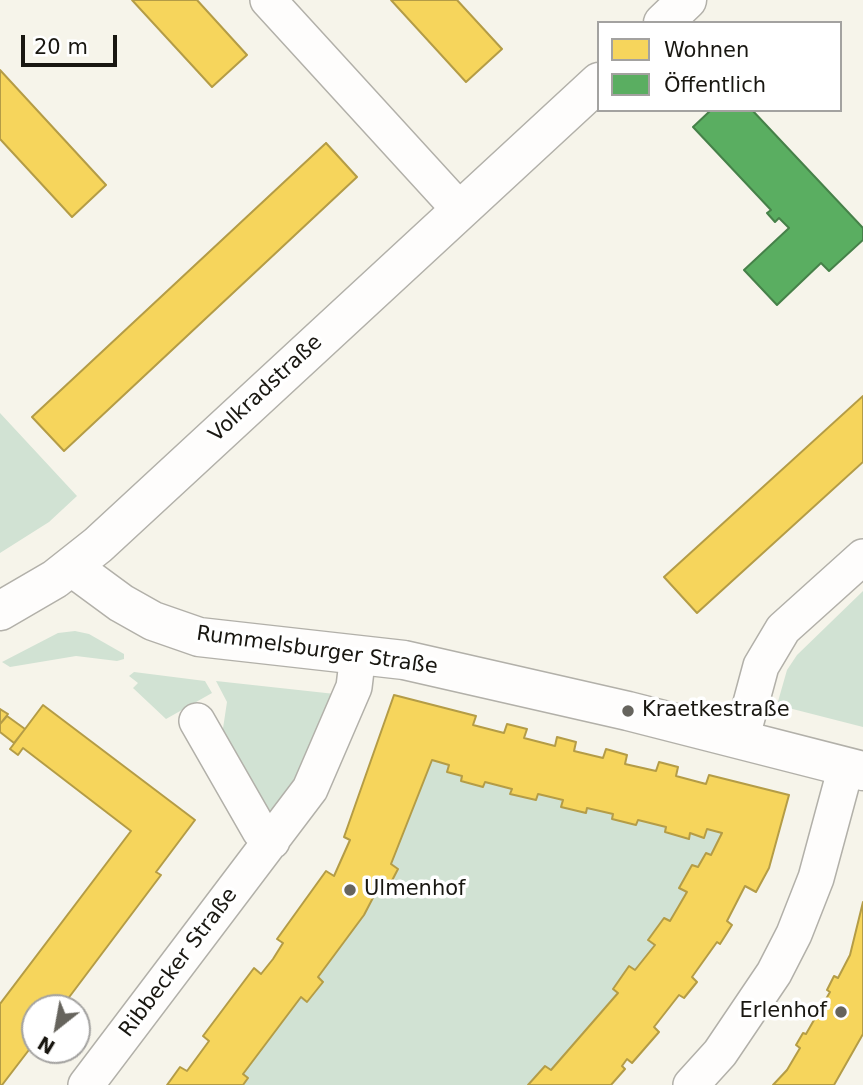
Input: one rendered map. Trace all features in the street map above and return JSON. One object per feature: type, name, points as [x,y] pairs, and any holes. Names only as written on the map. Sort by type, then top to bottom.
[{"type":"street","points":[[268,0],[460,210]]},
{"type":"street","points":[[665,21],[687,0]]},
{"type":"street","name":"Volkradstraße","points":[[72,567],[597,84]]},
{"type":"street","points":[[741,740],[761,666],[783,629],[863,557]]},
{"type":"street","points":[[0,611],[72,567]]},
{"type":"street","name":"Rummelsburger Straße","points":[[72,567],[121,603],[153,621],[199,637],[404,660],[855,769]]},
{"type":"street","name":"Ribbecker Straße","points":[[86,1085],[310,789],[354,687],[358,654]]},
{"type":"street","points":[[197,721],[260,831],[272,841]]},
{"type":"street","points":[[691,1085],[720,1053],[774,973],[794,934],[855,769]]},
{"type":"green space","points":[[0,413],[77,496],[49,522],[0,553]]},
{"type":"green space","points":[[863,591],[863,727],[777,705],[787,670],[797,655]]},
{"type":"green space","points":[[75,631],[89,634],[124,654],[124,659],[117,661],[76,656],[10,667],[2,662],[58,633]]},
{"type":"green space","points":[[134,672],[205,681],[212,693],[166,719],[133,688],[138,683],[129,676]]},
{"type":"green space","points":[[216,681],[335,694],[291,799],[276,809],[269,810],[261,805],[222,735],[227,702]]},
{"type":"green space","points":[[432,760],[449,765],[462,776],[462,781],[483,787],[485,782],[512,789],[511,794],[538,794],[562,800],[562,807],[585,813],[587,808],[613,814],[612,819],[636,825],[638,820],[666,827],[665,833],[688,838],[690,833],[704,837],[707,829],[722,833],[711,855],[698,867],[692,865],[679,887],[687,892],[670,921],[664,918],[649,940],[655,945],[635,970],[629,967],[613,988],[618,993],[551,1070],[528,1085],[243,1085],[248,1078],[243,1074],[301,997],[307,1002],[322,983],[318,977],[364,915],[376,892],[384,896],[398,870],[391,864]]},
{"type":"building: Wohnen","points":[[132,0],[197,0],[247,55],[212,87]]},
{"type":"building: Wohnen","points":[[391,0],[457,0],[502,49],[466,82]]},
{"type":"building: Wohnen","points":[[0,70],[106,185],[72,217],[0,139]]},
{"type":"building: Wohnen","points":[[326,143],[357,177],[64,451],[32,417]]},
{"type":"building: Wohnen","points":[[863,396],[863,462],[697,613],[664,577]]},
{"type":"building: Wohnen","name":"Ulmenhof","points":[[394,695],[476,716],[473,725],[504,733],[507,724],[527,729],[524,738],[555,746],[557,737],[576,742],[574,751],[603,758],[606,749],[627,755],[625,764],[656,771],[659,762],[678,767],[676,776],[706,784],[709,775],[789,795],[769,868],[756,892],[745,886],[727,921],[732,925],[692,977],[697,982],[684,998],[679,995],[654,1027],[659,1032],[632,1063],[627,1059],[622,1066],[625,1069],[611,1085],[528,1085],[545,1066],[551,1070],[618,993],[613,989],[629,966],[635,970],[655,945],[648,940],[664,918],[670,921],[687,892],[679,888],[692,865],[698,867],[706,853],[711,855],[722,833],[707,829],[704,838],[690,833],[689,839],[665,832],[666,827],[638,820],[636,825],[612,819],[613,814],[587,808],[586,813],[561,807],[563,800],[538,794],[536,800],[510,794],[512,789],[485,782],[483,787],[461,781],[462,776],[447,772],[449,765],[432,760],[391,864],[398,869],[384,896],[376,892],[364,915],[318,977],[323,982],[307,1002],[301,997],[243,1074],[248,1078],[243,1085],[167,1085],[180,1067],[187,1071],[209,1041],[203,1036],[254,968],[261,974],[273,959],[283,943],[277,939],[326,871],[334,876],[350,840],[344,837]]},
{"type":"building: Wohnen","points":[[43,705],[195,820],[156,872],[161,875],[72,994],[21,994],[21,1060],[0,1085],[0,1004],[131,831],[23,748],[18,755],[10,749]]},
{"type":"building: Wohnen","points":[[0,709],[8,714],[0,724]]},
{"type":"building: Wohnen","points":[[7,716],[25,729],[14,743],[0,732],[0,724]]},
{"type":"building: Wohnen","name":"Erlenhof","points":[[863,902],[863,1034],[834,1085],[773,1085],[787,1070],[800,1048],[796,1045],[803,1033],[806,1034],[830,992],[827,990],[834,976],[838,978],[850,955]]},
{"type":"building: Öffentlich","points":[[709,112],[754,112],[863,228],[863,240],[829,271],[821,263],[777,305],[744,270],[789,228],[779,218],[775,222],[767,213],[771,210],[693,127]]},
{"type":"place","name":"Kraetkestraße","points":[[628,711]]},
{"type":"place","name":"Ulmenhof","points":[[350,890]]},
{"type":"place","name":"Erlenhof","points":[[841,1012]]}]
